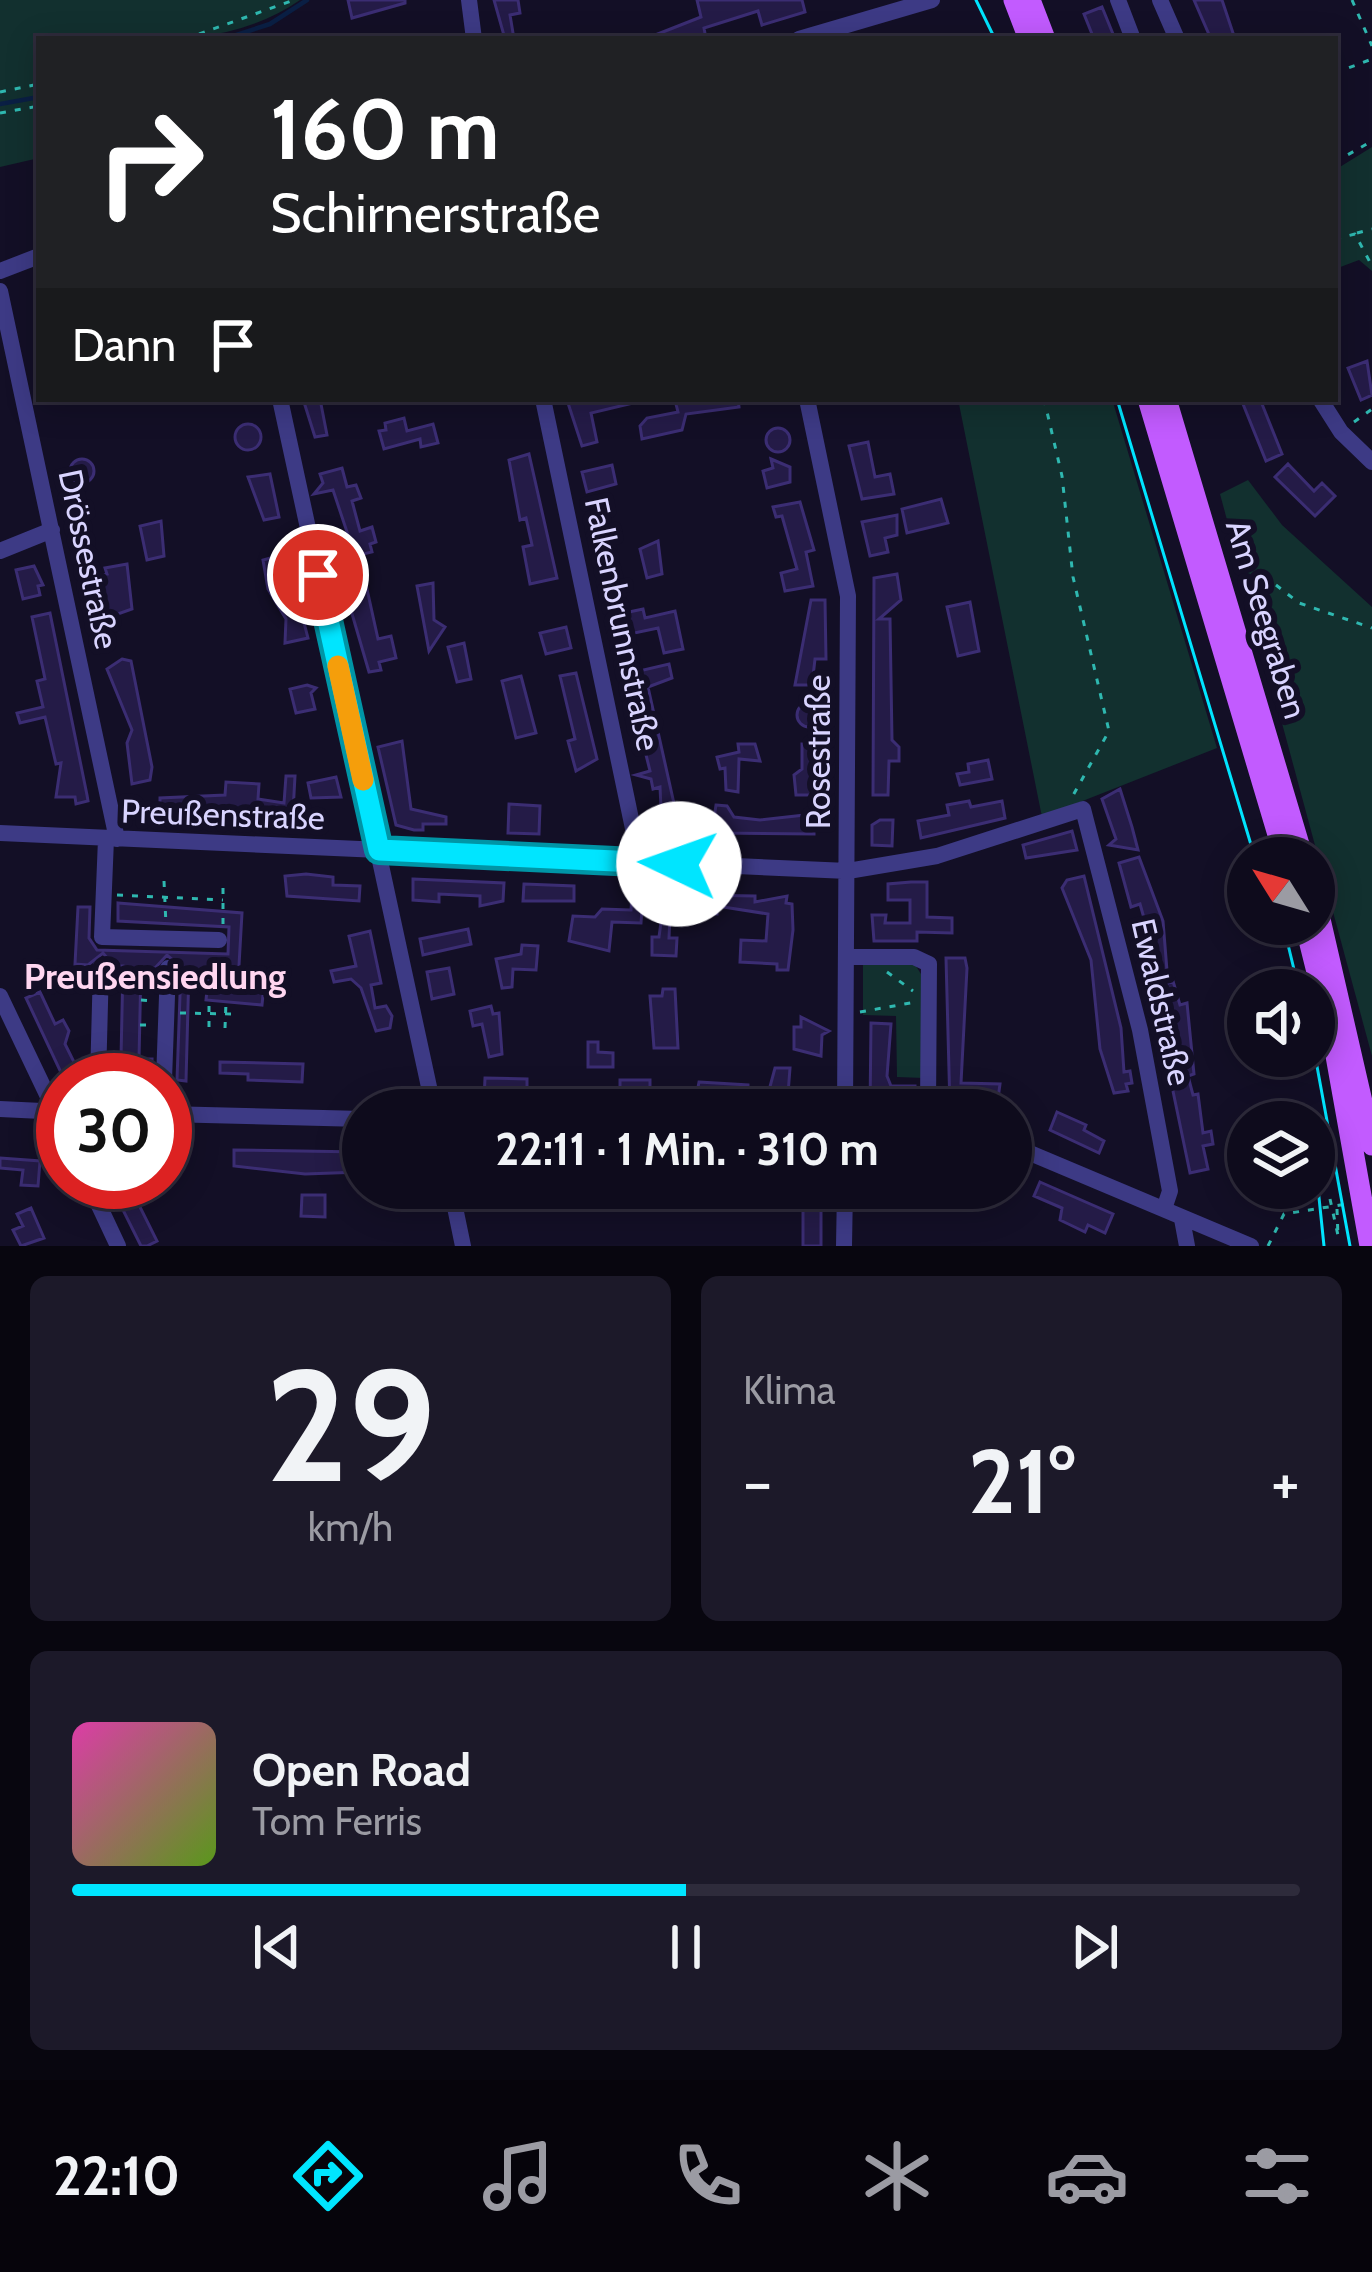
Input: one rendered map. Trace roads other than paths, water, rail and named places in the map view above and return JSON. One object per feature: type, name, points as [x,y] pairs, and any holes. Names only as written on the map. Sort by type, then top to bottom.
[{"type":"main road","points":[[1020,1],[1028,36]]},
{"type":"main road","points":[[1020,1],[1044,36]]},
{"type":"main road","name":"Am Seegraben","points":[[1149,402],[1279,837]]},
{"type":"main road","name":"Am Seegraben","points":[[1167,402],[1298,837]]},
{"type":"main road","points":[[1309,945],[1331,1028],[1370,1246]]},
{"type":"main road","points":[[1326,945],[1372,1145]]},
{"type":"street","points":[[469,0],[474,36]]},
{"type":"street","points":[[809,36],[932,0]]},
{"type":"street","points":[[1118,0],[1132,36]]},
{"type":"street","points":[[1160,0],[1176,36]]},
{"type":"street","points":[[0,271],[36,257]]},
{"type":"street","name":"Drössestraße","points":[[0,291],[112,839],[104,895],[99,1053]]},
{"type":"street","points":[[281,402],[430,1089]]},
{"type":"street","name":"Falkenbrunnstraße","points":[[544,402],[640,862]]},
{"type":"street","name":"Rosestraße","points":[[808,402],[848,596],[848,871],[856,957],[847,1014],[845,1089]]},
{"type":"street","points":[[1322,402],[1341,431],[1372,462]]},
{"type":"street","points":[[0,550],[52,530]]},
{"type":"street","name":"Preußenstraße","points":[[0,833],[848,871],[937,856],[1083,809]]},
{"type":"street","name":"Ewaldstraße","points":[[1083,809],[1140,1030],[1171,1191],[1164,1209]]},
{"type":"street","points":[[101,951],[167,958],[221,934]]},
{"type":"street","points":[[856,957],[914,957],[929,964],[928,1089]]},
{"type":"street","points":[[165,1053],[167,958]]},
{"type":"street","points":[[0,996],[36,1069]]},
{"type":"street","points":[[0,1109],[36,1114]]},
{"type":"street","points":[[192,1115],[342,1118]]},
{"type":"street","points":[[1032,1154],[1251,1246]]},
{"type":"street","points":[[101,1209],[118,1246]]},
{"type":"street","points":[[456,1209],[464,1246]]},
{"type":"street","points":[[844,1209],[844,1246]]},
{"type":"street","points":[[1181,1219],[1186,1246]]},
{"type":"waterway","points":[[233,36],[270,24],[307,0]]},
{"type":"waterway","points":[[0,104],[36,98]]},
{"type":"tram line","points":[[976,0],[994,36]]},
{"type":"tram line","points":[[1118,402],[1249,837]]},
{"type":"tram line","points":[[1288,945],[1294,969]]},
{"type":"tram line","points":[[1319,1077],[1350,1246]]},
{"type":"tram line","points":[[1320,1209],[1324,1246]]},
{"type":"district","name":"Preußensiedlung","points":[[155,976]]}]
